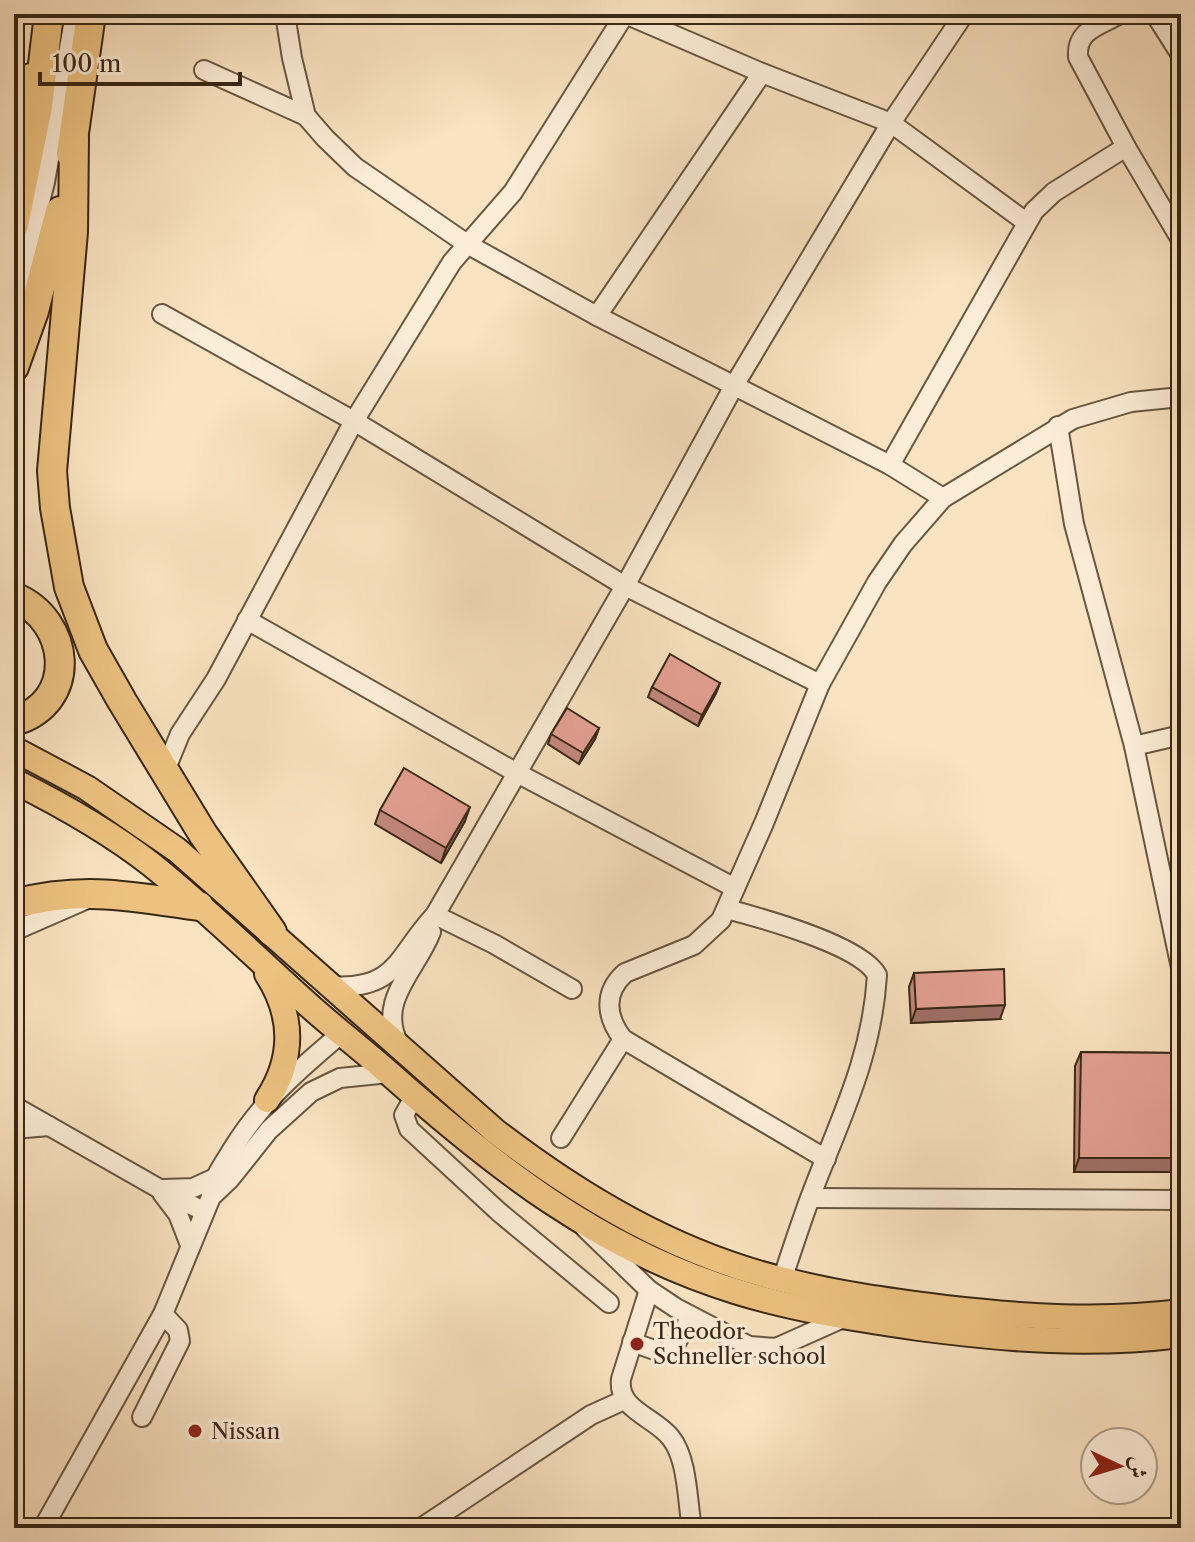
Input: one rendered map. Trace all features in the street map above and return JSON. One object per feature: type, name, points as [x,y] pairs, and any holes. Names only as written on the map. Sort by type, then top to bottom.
[{"type":"highway","points":[[14,367],[46,270],[74,138],[91,14]]},
{"type":"highway","points":[[14,120],[55,19]]},
{"type":"highway","points":[[14,225],[55,19]]},
{"type":"highway","points":[[74,138],[73,232],[53,455],[55,508],[69,587],[83,627],[107,676],[203,834],[272,932]]},
{"type":"highway","points":[[14,597],[38,611],[49,623],[60,652],[56,684],[49,698],[14,721]]},
{"type":"highway","points":[[14,904],[40,897],[102,892],[199,906]]},
{"type":"main road","points":[[14,749],[87,788],[177,850],[495,1131],[583,1194],[630,1221],[679,1244],[782,1280],[859,1296],[1045,1330],[1181,1335]]},
{"type":"main road","points":[[14,781],[73,812],[152,865],[414,1097],[493,1162],[578,1220],[640,1254],[733,1291],[787,1306],[843,1318],[992,1338],[1096,1319],[1181,1312]]},
{"type":"main road","points":[[255,955],[281,999],[289,1035],[285,1066],[267,1100]]},
{"type":"main road","points":[[342,1033],[361,1014]]},
{"type":"street","points":[[14,306],[45,182],[75,14]]},
{"type":"street","points":[[285,14],[306,116]]},
{"type":"street","points":[[165,771],[180,734],[216,679],[354,421],[452,262],[502,208],[625,14],[762,73],[891,123],[1026,222]]},
{"type":"street","points":[[926,70],[950,14]]},
{"type":"street","points":[[330,986],[357,987],[382,978],[403,958],[434,916],[625,586],[735,384],[891,123],[964,14]]},
{"type":"street","points":[[1120,14],[1081,37],[1077,45],[1078,57],[1181,240]]},
{"type":"street","points":[[1155,14],[1181,55]]},
{"type":"street","points":[[14,281],[51,126],[55,19]]},
{"type":"street","points":[[204,70],[306,116],[355,167],[467,244],[597,316],[890,465],[943,498]]},
{"type":"street","points":[[597,316],[762,73]]},
{"type":"street","points":[[890,465],[1026,222],[1054,192],[1126,147]]},
{"type":"street","points":[[162,314],[354,421],[625,586],[820,684]]},
{"type":"street","points":[[826,1159],[623,1039],[609,1015],[611,991],[617,980],[635,967],[694,945],[713,929],[727,909],[820,684],[877,582],[903,544],[943,498],[1058,426],[1102,408],[1156,398],[1181,397]]},
{"type":"street","points":[[1058,426],[1074,524],[1134,746],[1181,968]]},
{"type":"street","points":[[247,620],[517,773],[735,888]]},
{"type":"street","points":[[144,737],[163,739],[180,734]]},
{"type":"street","points":[[1134,746],[1181,735]]},
{"type":"street","points":[[14,931],[102,892]]},
{"type":"street","points":[[727,909],[809,934],[867,961],[877,975],[875,1011],[867,1048],[782,1280]]},
{"type":"street","points":[[434,916],[494,944],[572,989]]},
{"type":"street","points":[[402,1049],[392,1027],[392,1003],[428,940],[434,916]]},
{"type":"street","points":[[43,1528],[163,1314],[215,1178],[236,1143],[267,1100],[342,1033]]},
{"type":"street","points":[[561,1138],[623,1039]]},
{"type":"street","points":[[207,1204],[269,1130],[311,1092],[340,1078],[389,1073]]},
{"type":"street","points":[[414,1097],[404,1115],[409,1129],[499,1212],[609,1303]]},
{"type":"street","points":[[14,1106],[158,1188],[207,1204]]},
{"type":"street","points":[[14,1129],[52,1126]]},
{"type":"street","points":[[158,1188],[193,1188],[215,1178]]},
{"type":"street","points":[[158,1188],[178,1214],[190,1245]]},
{"type":"street","points":[[811,1198],[1181,1200]]},
{"type":"street","points":[[578,1220],[649,1290],[737,1342],[762,1349],[789,1343],[843,1318]]},
{"type":"street","points":[[649,1290],[620,1384],[624,1400],[663,1429],[677,1447],[692,1528]]},
{"type":"street","points":[[142,1417],[180,1341],[178,1330],[163,1314]]},
{"type":"street","points":[[632,1342],[660,1352],[672,1350],[691,1317]]},
{"type":"street","points":[[421,1528],[591,1415],[624,1400]]},
{"type":"building","points":[[670,654],[720,683],[702,715],[652,687]]},
{"type":"building","points":[[567,708],[599,728],[583,753],[551,734]]},
{"type":"building","points":[[404,768],[470,807],[446,848],[380,810]]},
{"type":"building","points":[[1004,969],[1005,1005],[916,1009],[914,973]]},
{"type":"building","points":[[1081,1052],[1181,1053],[1181,1158],[1079,1158]]},
{"type":"place","name":"Theodor Schneller school","points":[[637,1344]]},
{"type":"place","name":"Nissan","points":[[195,1431]]}]
